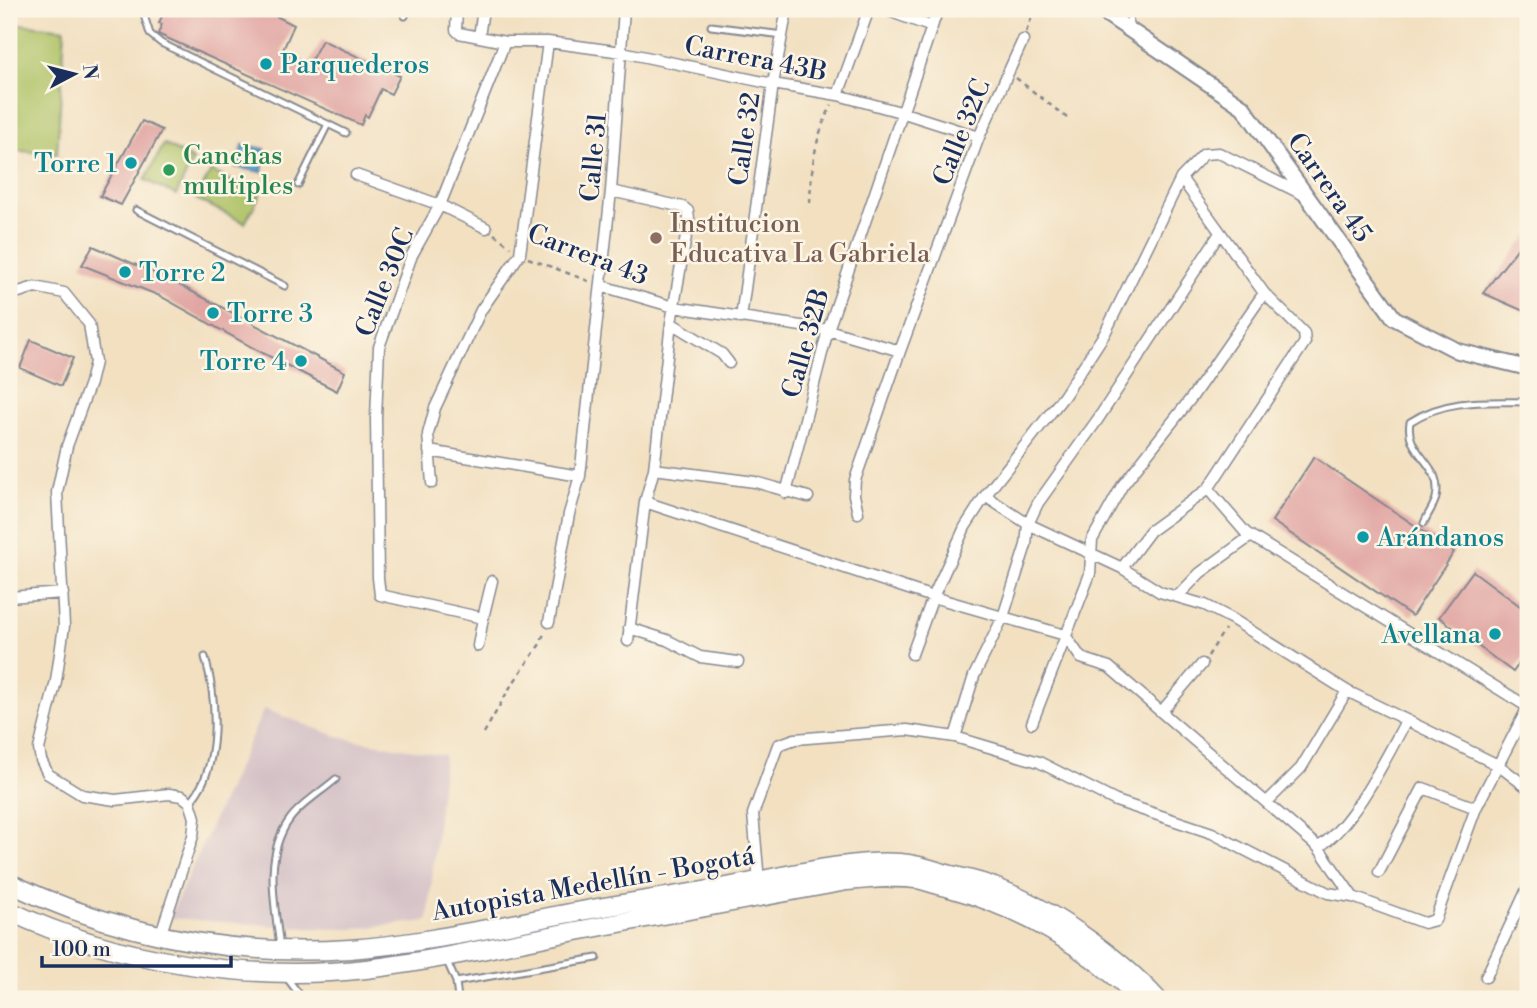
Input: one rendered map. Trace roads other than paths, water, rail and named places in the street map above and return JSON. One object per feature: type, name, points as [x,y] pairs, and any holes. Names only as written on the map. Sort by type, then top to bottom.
[{"type":"highway","name":"Autopista Medellín - Bogotá","points":[[9,883],[79,913],[160,936],[199,943],[280,950],[351,949],[421,940],[759,881],[896,862],[917,865],[993,887],[1041,909],[1112,958],[1145,985],[1157,999]]},
{"type":"highway","name":"Autopista Medellín - Bogotá","points":[[9,911],[85,940],[149,957],[215,968],[282,972],[364,969],[847,881],[917,879],[986,899],[1049,929],[1092,958],[1140,999]]},
{"type":"main road","name":"Carrera 45","points":[[1099,9],[1242,107],[1394,318],[1458,351],[1528,368]]},
{"type":"street","points":[[457,9],[456,30],[479,37],[483,9]]},
{"type":"street","name":"Calle 31","points":[[549,622],[569,514],[580,476],[611,191],[624,9]]},
{"type":"street","name":"Calle 32","points":[[741,318],[773,84],[787,9]]},
{"type":"street","points":[[838,95],[869,9]]},
{"type":"street","points":[[883,9],[932,27]]},
{"type":"street","name":"Calle 32B","points":[[786,492],[828,330],[938,9]]},
{"type":"street","name":"Carrera 43B","points":[[479,37],[505,42],[548,42],[622,52],[838,95],[979,137]]},
{"type":"street","name":"Calle 32C","points":[[858,513],[854,495],[855,480],[900,351],[979,137],[1023,40]]},
{"type":"street","name":"Calle 30C","points":[[483,618],[380,595],[376,432],[379,347],[412,255],[440,205],[505,42]]},
{"type":"street","points":[[432,483],[428,434],[435,408],[481,310],[520,254],[548,42]]},
{"type":"street","points":[[912,654],[933,597],[965,527],[985,496],[1064,396],[1105,333],[1181,178],[1204,154],[1219,153],[1310,198]]},
{"type":"street","points":[[356,175],[440,205],[486,228]]},
{"type":"street","points":[[1122,568],[1150,530],[1208,489],[1306,342],[1304,333],[1264,293],[1181,178]]},
{"type":"street","points":[[611,191],[683,207],[688,211],[689,219],[671,323],[654,469],[645,502],[628,641]]},
{"type":"street","points":[[954,737],[974,676],[1003,617],[1026,545],[1028,524],[1038,503],[1098,419],[1220,233]]},
{"type":"street","name":"Carrera 43","points":[[602,286],[674,307],[828,330],[900,351]]},
{"type":"street","points":[[9,295],[36,287],[64,293],[89,324],[95,362],[67,446],[57,492],[64,626],[56,681],[39,749],[41,760],[48,774],[82,795],[115,800],[169,794],[182,796],[190,802],[195,818],[193,836],[160,936]]},
{"type":"street","points":[[1032,723],[1090,574],[1091,540],[1122,486],[1192,397],[1264,293]]},
{"type":"street","points":[[671,323],[722,354],[729,363]]},
{"type":"street","points":[[429,451],[580,476]]},
{"type":"street","points":[[654,469],[755,482],[808,497]]},
{"type":"street","points":[[759,881],[753,814],[778,745],[795,739],[907,730],[954,737],[1039,762],[1116,801],[1212,833],[1328,893],[1353,897],[1424,923],[1435,920],[1476,808],[1528,707],[1246,534],[1208,489]]},
{"type":"street","points":[[985,496],[1028,524],[1122,568],[1160,592],[1205,605],[1232,619],[1347,691],[1498,765],[1528,788]]},
{"type":"street","points":[[645,502],[933,597],[1065,635],[1081,657],[1109,667],[1268,801],[1318,847],[1353,897]]},
{"type":"street","points":[[1177,597],[1200,573],[1251,536]]},
{"type":"street","points":[[478,646],[492,581]]},
{"type":"street","points":[[9,597],[63,593]]},
{"type":"street","points":[[629,628],[667,640],[700,657],[738,662]]},
{"type":"street","points":[[1162,711],[1202,664]]},
{"type":"street","points":[[1268,801],[1301,768],[1347,691]]},
{"type":"street","points":[[1318,847],[1329,841],[1364,795],[1406,721]]},
{"type":"street","points":[[1380,872],[1423,788],[1476,808]]},
{"type":"street","points":[[1486,977],[1528,887]]},
{"type":"lane","points":[[142,9],[150,34],[161,43],[346,133]]},
{"type":"lane","points":[[405,16],[408,9]]},
{"type":"lane","points":[[1129,9],[1130,30]]},
{"type":"lane","points":[[710,26],[783,34]]},
{"type":"lane","points":[[298,184],[328,124]]},
{"type":"lane","points":[[136,210],[285,286]]},
{"type":"lane","points":[[1423,523],[1436,499],[1437,483],[1432,469],[1414,446],[1408,433],[1410,422],[1439,408],[1466,402],[1528,402]]},
{"type":"lane","points":[[190,802],[201,791],[213,750],[214,686],[205,657]]},
{"type":"lane","points":[[280,950],[273,888],[275,846],[290,818],[336,779]]},
{"type":"lane","points":[[445,956],[456,982],[458,999]]},
{"type":"lane","points":[[456,982],[597,958]]},
{"type":"lane","points":[[282,972],[303,999]]},
{"type":"water","points":[[243,145],[265,149],[262,172],[236,167]]},
{"type":"place","name":"Parquederos","points":[[266,64]]},
{"type":"place","name":"Torre 1","points":[[131,163]]},
{"type":"place","name":"Canchas multiples","points":[[169,170]]},
{"type":"place","name":"Institucion Educativa La Gabriela","points":[[656,238]]},
{"type":"place","name":"Torre 2","points":[[125,272]]},
{"type":"place","name":"Torre 3","points":[[213,313]]},
{"type":"place","name":"Torre 4","points":[[301,361]]},
{"type":"place","name":"Arándanos","points":[[1363,537]]},
{"type":"place","name":"Avellana","points":[[1495,634]]}]
